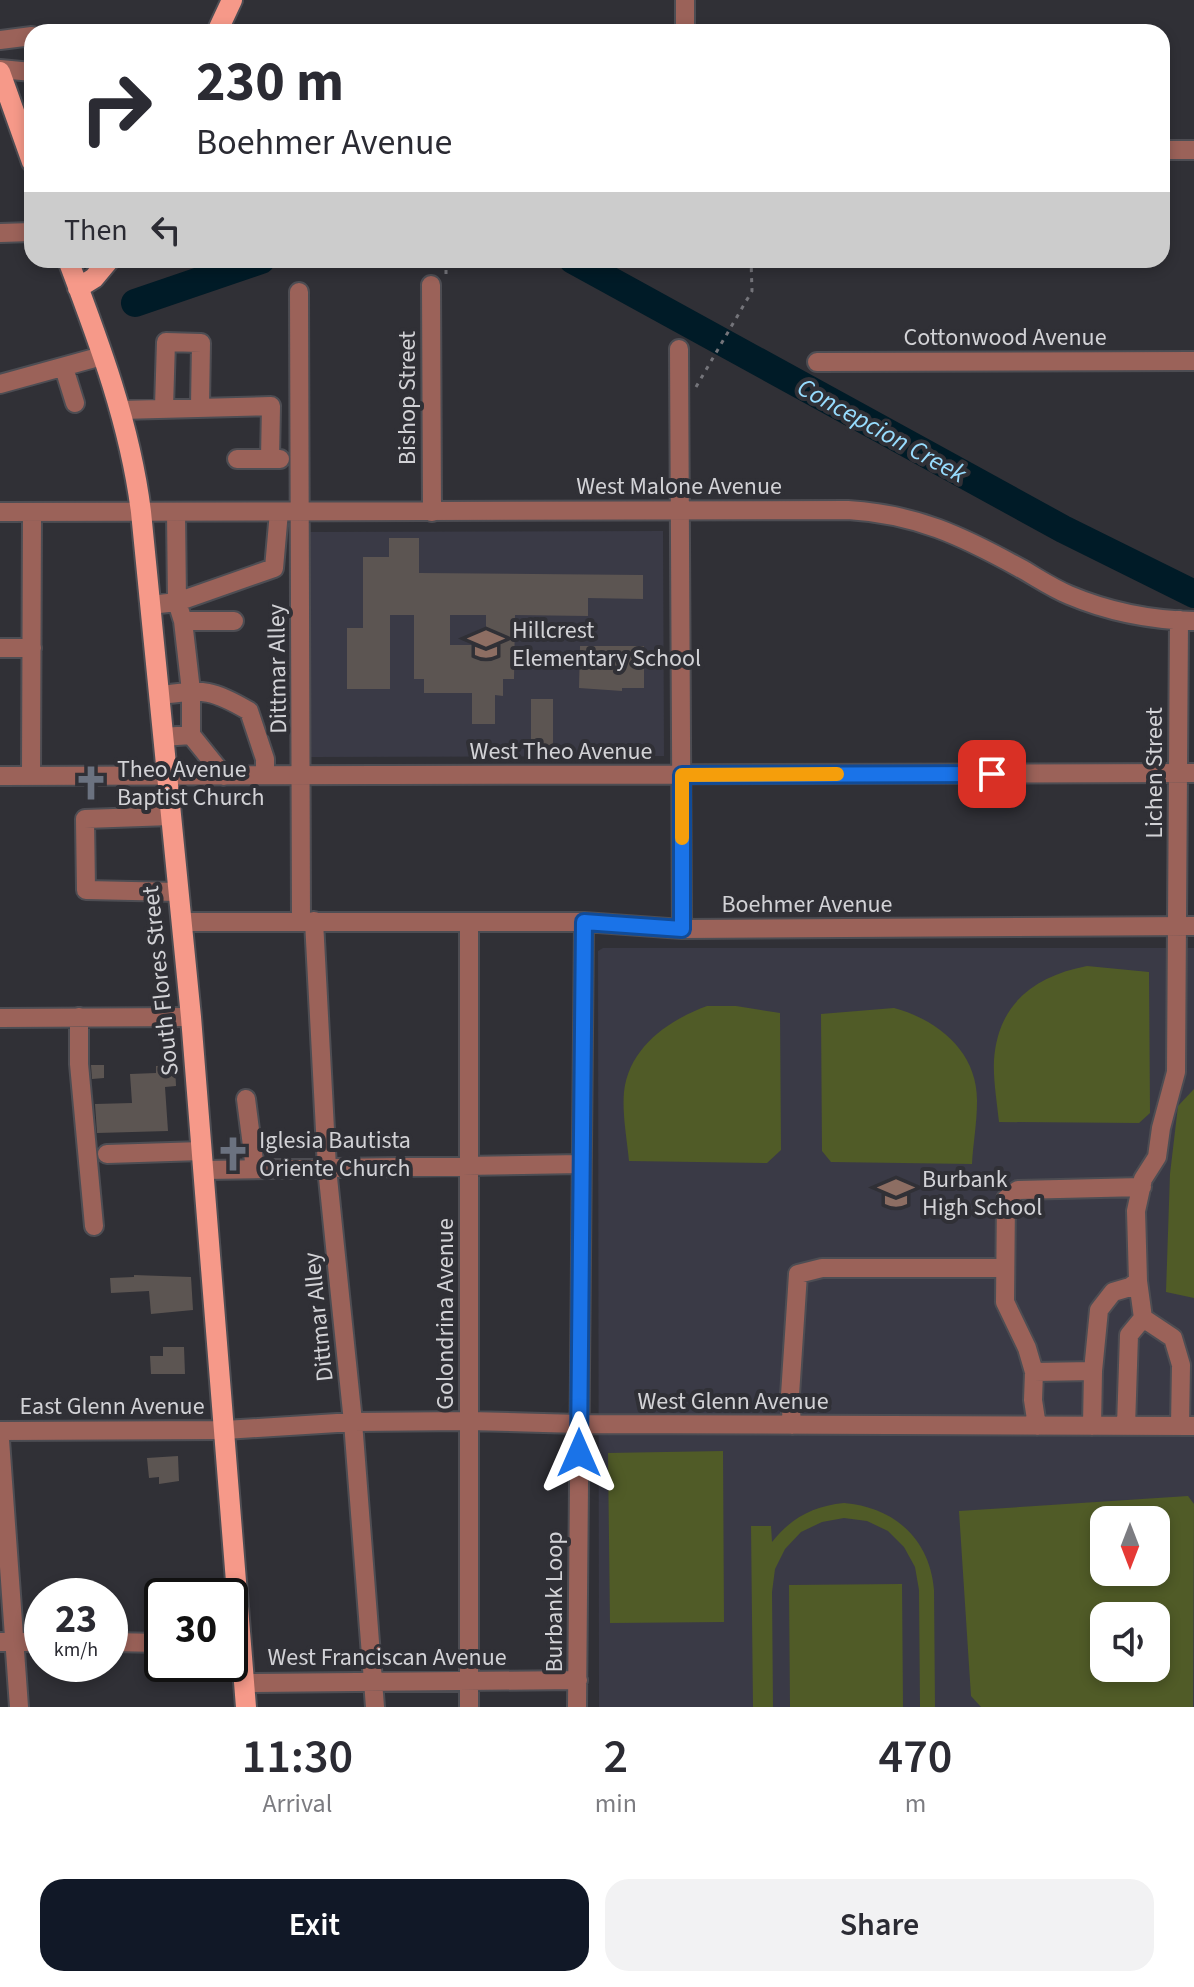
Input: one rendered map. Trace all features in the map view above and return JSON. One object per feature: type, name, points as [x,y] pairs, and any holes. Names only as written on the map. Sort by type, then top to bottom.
[{"type":"main road","points":[[221,24],[232,0]]},
{"type":"main road","points":[[0,70],[24,139]]},
{"type":"main road","name":"South Flores Street","points":[[71,268],[120,410],[136,468],[191,1017],[225,1430],[232,1578]]},
{"type":"main road","points":[[78,288],[94,278],[102,268]]},
{"type":"main road","name":"South Flores Street","points":[[245,1683],[246,1707]]},
{"type":"street","points":[[685,0],[685,24]]},
{"type":"street","points":[[0,40],[24,37]]},
{"type":"street","points":[[0,70],[24,72]]},
{"type":"street","points":[[1170,150],[1194,150]]},
{"type":"street","points":[[0,233],[24,232]]},
{"type":"street","name":"Bishop Street","points":[[432,512],[439,283]]},
{"type":"street","name":"Dittmar Alley","points":[[299,292],[298,512],[307,921],[327,1168],[353,1422],[375,1707]]},
{"type":"street","points":[[164,407],[166,342],[201,343],[200,406]]},
{"type":"street","points":[[679,349],[682,929]]},
{"type":"street","points":[[0,384],[102,356]]},
{"type":"street","name":"Cottonwood Avenue","points":[[817,362],[1194,361]]},
{"type":"street","points":[[64,368],[75,403]]},
{"type":"street","points":[[120,410],[271,406],[270,459]]},
{"type":"street","points":[[237,459],[299,460]]},
{"type":"street","name":"West Malone Avenue","points":[[0,512],[848,510],[904,516],[964,538],[1066,595],[1114,611],[1186,620]]},
{"type":"street","points":[[31,776],[32,512]]},
{"type":"street","points":[[176,512],[177,602],[188,659],[191,732]]},
{"type":"street","points":[[150,605],[177,602],[274,568],[279,512]]},
{"type":"street","name":"Lichen Street","points":[[1143,1318],[1138,1281],[1136,1211],[1143,1179],[1157,1157],[1185,1014],[1186,620]]},
{"type":"street","points":[[183,621],[234,621]]},
{"type":"street","points":[[0,648],[32,648]]},
{"type":"street","points":[[157,663],[188,659]]},
{"type":"street","points":[[160,695],[191,691],[217,693],[249,711],[265,759],[265,775]]},
{"type":"street","points":[[163,737],[191,732],[215,748],[219,770]]},
{"type":"street","name":"West Theo Avenue","points":[[0,776],[167,776],[219,770],[265,775],[1186,773]]},
{"type":"street","points":[[171,816],[85,819],[86,890],[178,892]]},
{"type":"street","name":"Boehmer Avenue","points":[[181,922],[584,922],[682,929],[1186,926]]},
{"type":"street","name":"Golondrina Avenue","points":[[469,922],[469,1707]]},
{"type":"street","name":"Burbank Loop","points":[[577,1707],[584,922]]},
{"type":"street","points":[[79,1017],[79,1064],[94,1226]]},
{"type":"street","points":[[0,1018],[191,1017]]},
{"type":"street","points":[[246,1099],[255,1169]]},
{"type":"street","points":[[107,1154],[203,1160],[255,1169],[581,1164]]},
{"type":"street","points":[[1037,1426],[1033,1400],[1034,1372],[1027,1348],[1005,1302],[1006,1199],[1018,1190],[1142,1187]]},
{"type":"street","points":[[792,1425],[790,1395],[798,1274],[822,1268],[1005,1268]]},
{"type":"street","points":[[1092,1426],[1099,1310],[1113,1292],[1138,1281]]},
{"type":"street","points":[[1126,1426],[1129,1335],[1143,1318],[1173,1338],[1181,1365],[1187,1426]]},
{"type":"street","points":[[1034,1372],[1093,1371]]},
{"type":"street","name":"West Glenn Avenue","points":[[225,1430],[353,1422],[469,1421],[1187,1426]]},
{"type":"street","name":"East Glenn Avenue","points":[[0,1431],[225,1430]]},
{"type":"street","points":[[0,1440],[7,1642],[19,1707]]},
{"type":"street","name":"West Franciscan Avenue","points":[[245,1683],[578,1680]]},
{"type":"path","points":[[439,283],[444,268]]},
{"type":"path","points":[[680,395],[693,393],[752,291],[751,268]]},
{"type":"shaded area","name":"Hillcrest Elementary School","points":[[663,531],[664,756],[309,757],[308,532]]},
{"type":"shaded area","name":"Burbank High School","points":[[603,948],[1194,948],[1194,1707],[599,1707],[598,951]]},
{"type":"green space","points":[[1087,966],[1149,972],[1150,1113],[1139,1123],[999,1122],[994,1060],[997,1040],[1011,1008],[1036,985]]},
{"type":"green space","points":[[707,1006],[736,1006],[780,1013],[781,1150],[767,1163],[629,1161],[624,1092],[634,1062],[642,1049],[665,1027]]},
{"type":"green space","points":[[894,1008],[940,1030],[963,1053],[971,1068],[977,1102],[972,1164],[831,1162],[822,1151],[821,1014]]},
{"type":"green space","points":[[1194,1089],[1194,1298],[1166,1292],[1170,1174],[1178,1106]]},
{"type":"green space","points":[[723,1451],[724,1622],[610,1623],[608,1453]]},
{"type":"green space","points":[[1188,1496],[1194,1504],[1193,1707],[981,1707],[971,1696],[959,1511]]},
{"type":"green space","points":[[844,1503],[879,1511],[893,1519],[917,1541],[925,1555],[934,1590],[935,1707],[920,1707],[919,1590],[915,1567],[904,1547],[888,1531],[867,1521],[844,1518],[822,1522],[801,1532],[785,1549],[775,1569],[772,1592],[773,1707],[753,1707],[751,1526],[771,1526],[772,1542],[787,1526],[804,1515],[822,1507]]},
{"type":"green space","points":[[902,1584],[903,1707],[790,1707],[789,1585]]},
{"type":"building","points":[[389,538],[419,538],[419,573],[643,575],[643,599],[588,598],[588,616],[515,615],[514,679],[503,679],[503,696],[495,695],[495,724],[472,724],[472,693],[424,693],[424,679],[414,679],[414,615],[390,615],[390,689],[347,689],[347,628],[363,628],[363,557],[389,557]],"holes":[[[450,615],[486,615],[486,645],[450,645]]]},
{"type":"building","points":[[580,646],[644,646],[644,688],[622,688],[622,691],[579,688]]},
{"type":"building","points":[[531,699],[553,699],[553,746],[531,746]]},
{"type":"building","points":[[91,1065],[104,1065],[104,1078],[92,1079]]},
{"type":"building","points":[[175,1065],[176,1086],[165,1087],[168,1131],[97,1133],[95,1104],[132,1103],[130,1074],[156,1073],[156,1066]]},
{"type":"building","points":[[134,1275],[191,1277],[193,1310],[151,1314],[149,1291],[111,1293],[110,1278]]},
{"type":"building","points":[[163,1347],[184,1347],[185,1374],[151,1374],[150,1356],[163,1356]]},
{"type":"building","points":[[178,1456],[179,1481],[159,1484],[159,1477],[149,1478],[147,1458]]},
{"type":"waterway","name":"Concepcion Creek","points":[[135,303],[238,268]]},
{"type":"waterway","name":"Concepcion Creek","points":[[588,268],[1063,529],[1194,594]]},
{"type":"slow traffic","points":[[682,838],[682,775],[837,774]]},
{"type":"place","name":"Hillcrest Elementary School","points":[[486,644]]},
{"type":"place","name":"Theo Avenue Baptist Church","points":[[91,783]]},
{"type":"place","name":"Iglesia Bautista Oriente Church","points":[[233,1154]]},
{"type":"place","name":"Burbank High School","points":[[896,1193]]},
{"type":"route","points":[[579,1453],[584,922],[682,929],[682,775],[992,774]]}]
